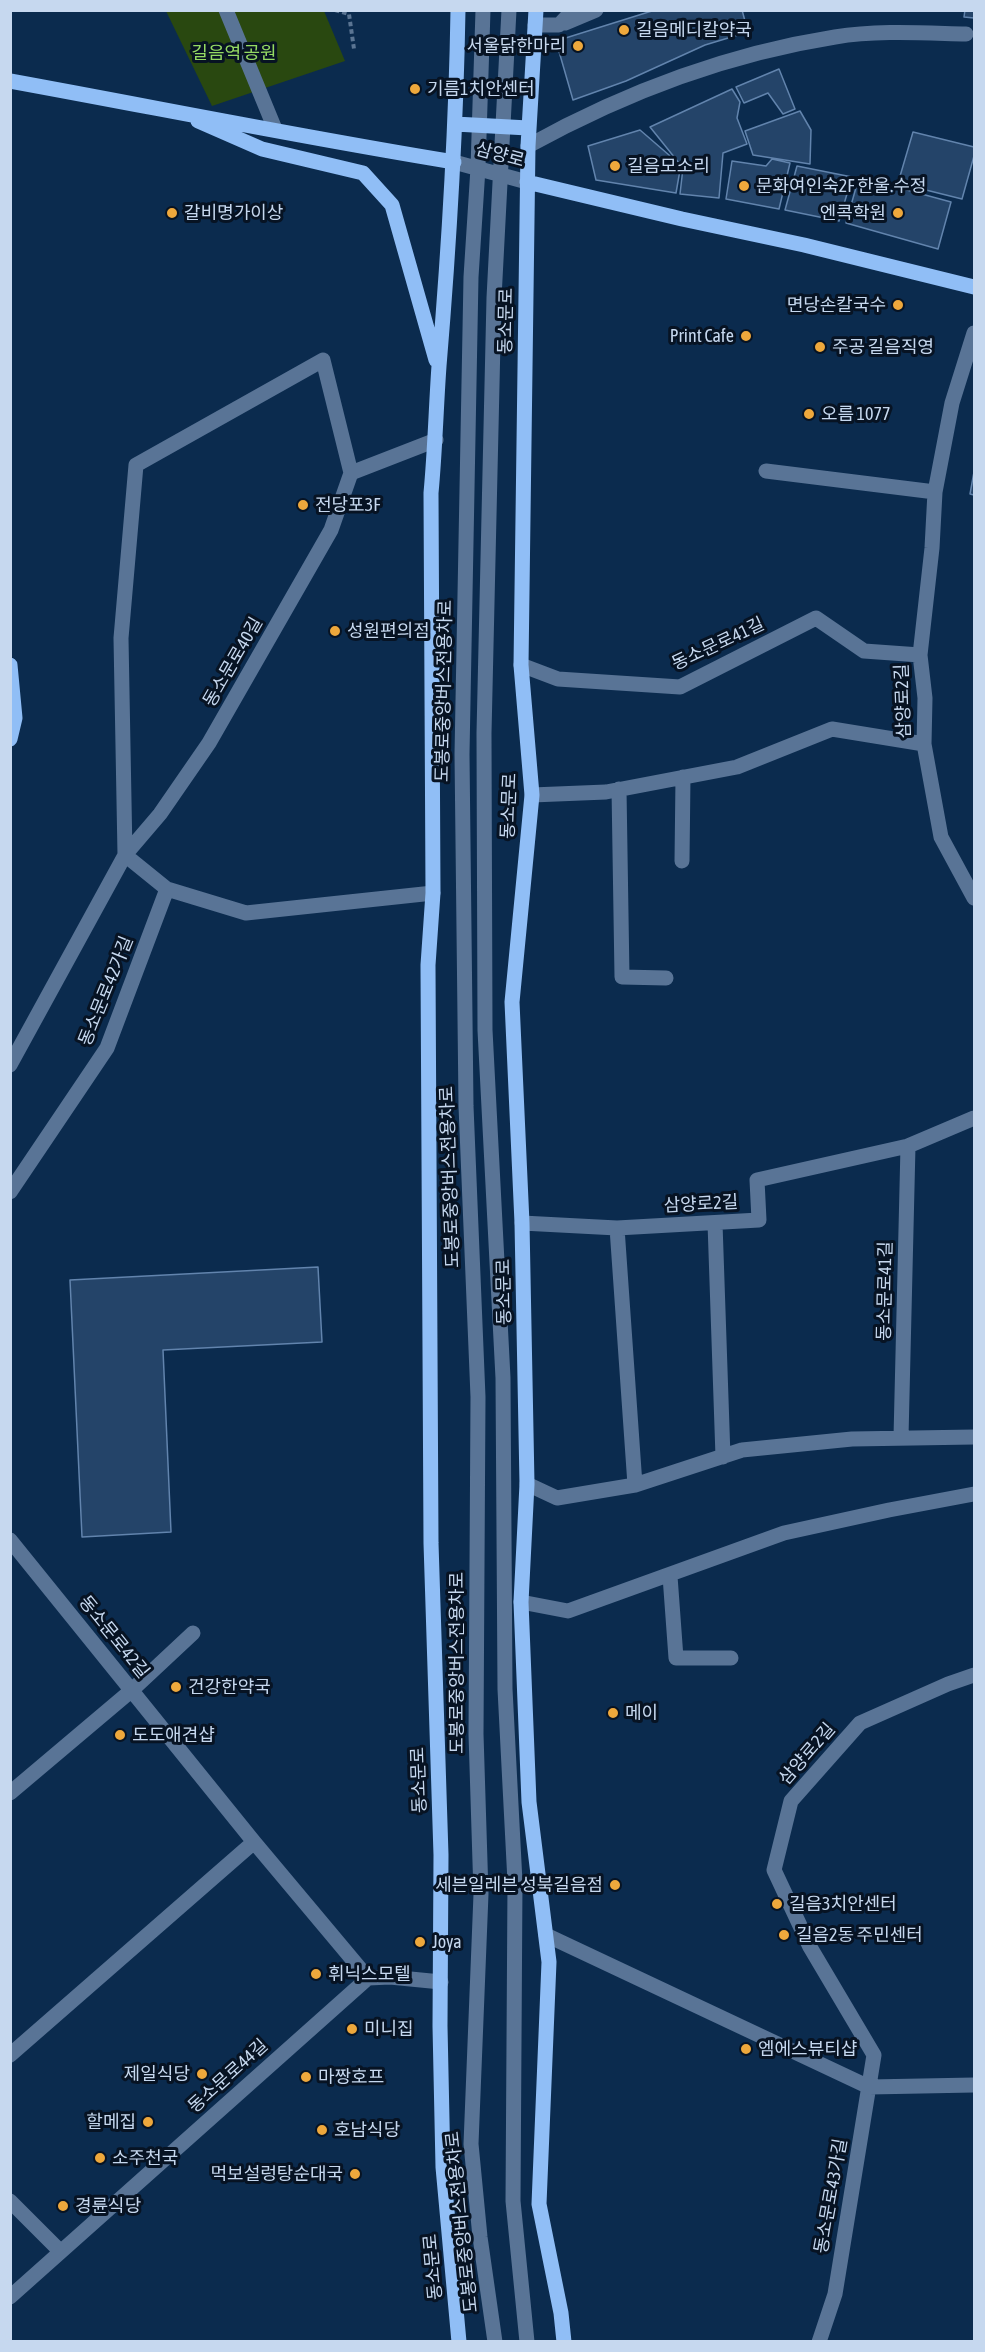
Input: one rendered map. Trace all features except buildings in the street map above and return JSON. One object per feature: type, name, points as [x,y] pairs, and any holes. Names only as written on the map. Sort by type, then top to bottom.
[{"type":"main road","name":"동소문로","points":[[458,10],[454,162],[436,440],[430,493],[433,892],[428,965],[431,1543],[441,1855],[443,2167],[459,2342]]},
{"type":"main road","name":"동소문로","points":[[535,18],[528,128],[521,665],[532,795],[512,1002],[522,1223],[527,1484],[521,1602],[529,1802],[549,1962],[539,2204],[561,2313],[564,2342]]},
{"type":"main road","name":"삼양로","points":[[10,81],[275,129],[338,143],[454,162]]},
{"type":"main road","points":[[177,111],[262,149],[363,173],[392,205],[439,369]]},
{"type":"main road","points":[[455,124],[528,128]]},
{"type":"main road","name":"삼양로","points":[[527,182],[804,245],[975,287]]},
{"type":"main road","points":[[10,665],[15,718],[10,739]]},
{"type":"street","points":[[226,10],[275,129]]},
{"type":"street","name":"도봉로중앙버스전용차로","points":[[483,10],[478,168],[471,277],[462,754],[466,1106],[478,1396],[476,1734],[481,1894],[471,2144],[480,2237],[495,2342]]},
{"type":"street","points":[[509,10],[494,298],[484,733],[485,1030],[503,1378],[505,1689],[514,1882],[513,2201],[527,2342]]},
{"type":"street","points":[[559,25],[573,10]]},
{"type":"street","points":[[535,18],[559,25],[596,10]]},
{"type":"street","points":[[528,146],[640,91],[764,51],[836,37],[901,32],[966,34]]},
{"type":"street","name":"삼양로","points":[[454,162],[527,182]]},
{"type":"street","name":"삼양로2길","points":[[975,333],[952,403],[934,492],[932,549],[920,655],[925,698],[924,744],[941,837],[975,898]]},
{"type":"street","points":[[433,892],[246,913],[167,890],[125,855],[121,638],[136,465],[323,360],[351,473],[436,440]]},
{"type":"street","points":[[766,471],[934,492]]},
{"type":"street","name":"동소문로40길","points":[[10,1065],[125,855],[160,814],[209,743],[331,530],[351,473]]},
{"type":"street","name":"동소문로41길","points":[[521,665],[558,679],[680,687],[816,618],[864,651],[920,655]]},
{"type":"street","points":[[532,795],[619,789],[737,767],[832,729],[924,744]]},
{"type":"street","points":[[682,861],[683,777]]},
{"type":"street","points":[[619,789],[622,978],[666,978]]},
{"type":"street","name":"동소문로42가길","points":[[10,1192],[107,1048],[167,890]]},
{"type":"street","name":"삼양로2길","points":[[522,1223],[617,1228],[759,1220],[757,1180],[908,1146],[975,1118]]},
{"type":"street","name":"동소문로41길","points":[[902,1437],[908,1146]]},
{"type":"street","points":[[715,1223],[723,1456]]},
{"type":"street","points":[[617,1228],[635,1485]]},
{"type":"street","points":[[527,1484],[557,1498],[635,1485],[742,1450],[852,1438],[975,1437]]},
{"type":"street","points":[[521,1602],[568,1611],[784,1533],[975,1494]]},
{"type":"street","name":"동소문로42길","points":[[10,1540],[254,1842],[368,1978]]},
{"type":"street","points":[[670,1576],[676,1658],[731,1658]]},
{"type":"street","points":[[10,1793],[132,1690],[194,1634]]},
{"type":"street","name":"삼양로2길","points":[[874,2055],[810,1947],[774,1870],[791,1801],[860,1723],[948,1684],[975,1675]]},
{"type":"street","points":[[10,2055],[254,1842]]},
{"type":"street","points":[[546,1935],[869,2087],[975,2085]]},
{"type":"street","points":[[368,1978],[441,1982]]},
{"type":"street","name":"동소문로44길","points":[[10,2297],[368,1978]]},
{"type":"street","name":"동소문로43가길","points":[[819,2342],[835,2294],[874,2055]]},
{"type":"street","points":[[10,2201],[60,2251]]},
{"type":"path","points":[[335,10],[349,14],[354,48]]},
{"type":"green space","name":"길음역 공원","points":[[166,11],[324,11],[345,61],[212,106]]},
{"type":"place","name":"길음메디칼약국","points":[[624,30]]},
{"type":"place","name":"서울닭한마리","points":[[578,46]]},
{"type":"place","name":"기름1치안센터","points":[[415,89]]},
{"type":"place","name":"길음모소리","points":[[615,166]]},
{"type":"place","name":"문화여인숙2F 한울.수정","points":[[744,186]]},
{"type":"place","name":"갈비명가이상","points":[[172,213]]},
{"type":"place","name":"엔콕학원","points":[[898,213]]},
{"type":"place","name":"면당손칼국수","points":[[898,305]]},
{"type":"place","name":"Print Cafe","points":[[746,336]]},
{"type":"place","name":"주공 길음직영","points":[[820,347]]},
{"type":"place","name":"오름 1077","points":[[809,414]]},
{"type":"place","name":"전당포3F","points":[[303,505]]},
{"type":"place","name":"성원편의점","points":[[335,631]]},
{"type":"place","name":"건강한약국","points":[[176,1687]]},
{"type":"place","name":"메이","points":[[613,1713]]},
{"type":"place","name":"도도애견샵","points":[[120,1735]]},
{"type":"place","name":"세븐일레븐 성북길음점","points":[[615,1885]]},
{"type":"place","name":"길음3치안센터","points":[[777,1904]]},
{"type":"place","name":"길음2동 주민센터","points":[[784,1935]]},
{"type":"place","name":"Joya","points":[[420,1942]]},
{"type":"place","name":"휘닉스모텔","points":[[316,1974]]},
{"type":"place","name":"미니집","points":[[352,2029]]},
{"type":"place","name":"엠에스뷰티샵","points":[[746,2049]]},
{"type":"place","name":"제일식당","points":[[202,2074]]},
{"type":"place","name":"마짱호프","points":[[306,2077]]},
{"type":"place","name":"할메집","points":[[148,2122]]},
{"type":"place","name":"호남식당","points":[[322,2130]]},
{"type":"place","name":"소주천국","points":[[100,2158]]},
{"type":"place","name":"먹보설렁탕순대국","points":[[355,2174]]},
{"type":"place","name":"경륜식당","points":[[63,2206]]}]
